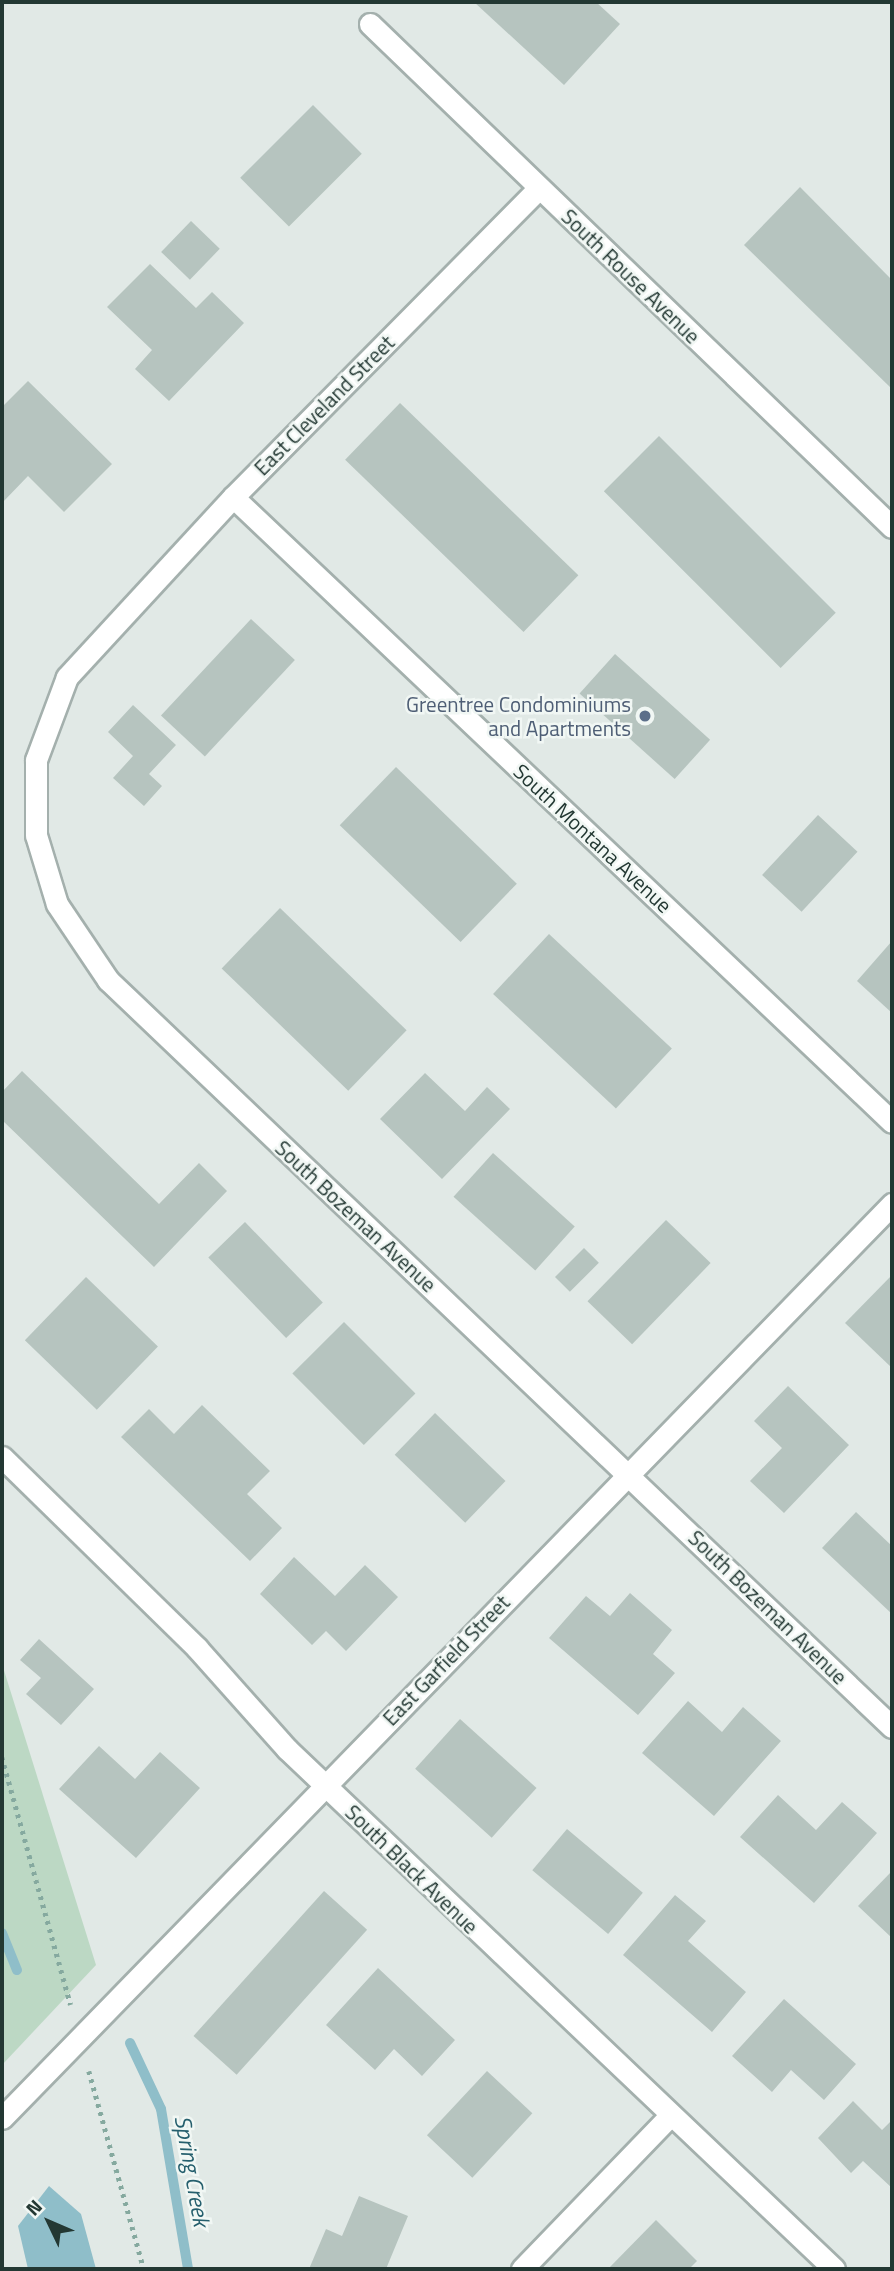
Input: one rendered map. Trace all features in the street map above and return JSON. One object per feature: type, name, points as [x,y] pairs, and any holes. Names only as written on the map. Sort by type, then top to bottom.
[{"type":"street","name":"South Rouse Avenue","points":[[370,24],[892,527]]},
{"type":"street","name":"East Cleveland Street","points":[[111,624],[539,188]]},
{"type":"street","name":"South Montana Avenue","points":[[233,497],[892,1122]]},
{"type":"street","name":"South Bozeman Avenue","points":[[111,624],[67,677],[36,760],[36,835],[57,904],[76,939],[143,1016],[629,1473],[892,1727]]},
{"type":"street","name":"East Garfield Street","points":[[2,2118],[892,1204]]},
{"type":"street","name":"South Black Avenue","points":[[2,1457],[197,1648],[324,1785],[834,2269]]},
{"type":"street","points":[[522,2269],[670,2116]]},
{"type":"green space","points":[[2,1664],[96,1965],[2,2065]]},
{"type":"water","points":[[49,2186],[81,2214],[96,2269],[28,2269],[18,2226]]},
{"type":"building","points":[[474,2],[596,2],[620,24],[564,85]]},
{"type":"building","points":[[313,105],[362,154],[289,227],[240,178]]},
{"type":"building","points":[[800,187],[892,280],[892,389],[744,245]]},
{"type":"building","points":[[191,221],[220,249],[190,280],[161,252]]},
{"type":"building","points":[[150,264],[196,308],[212,292],[244,323],[169,401],[135,369],[152,350],[107,307]]},
{"type":"building","points":[[28,381],[112,464],[64,512],[28,476],[2,503],[2,407]]},
{"type":"building","points":[[400,403],[578,575],[524,632],[345,460]]},
{"type":"building","points":[[659,436],[836,613],[781,668],[604,491]]},
{"type":"building","points":[[251,619],[295,660],[205,756],[161,716]]},
{"type":"building","name":"Greentree Condominiums and Apartments","points":[[615,654],[710,740],[675,779],[580,693]]},
{"type":"building","points":[[133,705],[176,745],[149,774],[162,786],[144,806],[113,778],[133,756],[108,732]]},
{"type":"building","points":[[396,767],[517,884],[461,942],[340,825]]},
{"type":"building","points":[[818,815],[857,852],[802,912],[762,875]]},
{"type":"building","points":[[280,908],[407,1030],[348,1091],[222,968]]},
{"type":"building","points":[[549,934],[672,1049],[616,1109],[493,994]]},
{"type":"building","points":[[892,941],[892,1013],[857,981]]},
{"type":"building","points":[[22,1071],[159,1204],[199,1163],[227,1191],[154,1267],[2,1120],[2,1092]]},
{"type":"building","points":[[425,1073],[465,1111],[487,1087],[510,1109],[442,1179],[380,1119]]},
{"type":"building","points":[[493,1153],[575,1227],[535,1270],[454,1197]]},
{"type":"building","points":[[666,1220],[711,1263],[632,1344],[588,1301]]},
{"type":"building","points":[[245,1222],[323,1303],[286,1338],[208,1257]]},
{"type":"building","points":[[584,1248],[599,1263],[570,1292],[555,1277]]},
{"type":"building","points":[[892,1275],[892,1368],[845,1323]]},
{"type":"building","points":[[86,1277],[158,1346],[97,1410],[25,1340]]},
{"type":"building","points":[[344,1322],[415,1393],[364,1445],[292,1374]]},
{"type":"building","points":[[788,1386],[849,1445],[784,1513],[750,1481],[782,1448],[754,1421]]},
{"type":"building","points":[[202,1405],[270,1471],[247,1494],[282,1528],[250,1561],[121,1437],[149,1409],[174,1434]]},
{"type":"building","points":[[435,1413],[505,1481],[465,1523],[395,1455]]},
{"type":"building","points":[[856,1512],[892,1546],[892,1614],[822,1548]]},
{"type":"building","points":[[294,1557],[335,1596],[365,1565],[398,1597],[346,1651],[326,1631],[312,1645],[260,1594]]},
{"type":"building","points":[[630,1593],[672,1630],[653,1654],[675,1673],[638,1715],[549,1638],[586,1596],[610,1616]]},
{"type":"building","points":[[39,1639],[94,1689],[61,1725],[26,1694],[41,1678],[20,1660]]},
{"type":"building","points":[[688,1701],[722,1732],[743,1707],[781,1741],[714,1816],[642,1753]]},
{"type":"building","points":[[460,1719],[537,1788],[492,1838],[415,1769]]},
{"type":"building","points":[[99,1746],[135,1779],[160,1752],[200,1788],[136,1858],[59,1789]]},
{"type":"building","points":[[778,1795],[816,1830],[842,1802],[877,1833],[814,1903],[740,1837]]},
{"type":"building","points":[[567,1829],[643,1893],[608,1934],[532,1870]]},
{"type":"building","points":[[892,1871],[892,1938],[858,1906]]},
{"type":"building","points":[[324,1891],[367,1930],[237,2075],[194,2036]]},
{"type":"building","points":[[675,1895],[706,1921],[688,1941],[746,1992],[712,2032],[623,1955]]},
{"type":"building","points":[[378,1968],[455,2040],[422,2076],[394,2049],[375,2070],[326,2025]]},
{"type":"building","points":[[784,1999],[856,2064],[824,2100],[791,2070],[772,2092],[732,2056]]},
{"type":"building","points":[[487,2071],[532,2113],[472,2178],[427,2135]]},
{"type":"building","points":[[853,2101],[882,2130],[892,2120],[892,2188],[863,2161],[851,2173],[818,2138]]},
{"type":"building","points":[[359,2196],[408,2216],[386,2269],[309,2269],[326,2229],[342,2236]]},
{"type":"building","points":[[656,2220],[697,2261],[689,2269],[608,2269]]},
{"type":"waterway","name":"Spring Creek","points":[[2,1933],[17,1970]]},
{"type":"waterway","name":"Spring Creek","points":[[130,2043],[161,2109],[188,2269]]},
{"type":"place","name":"Greentree Condominiums and Apartments","points":[[645,716]]}]
